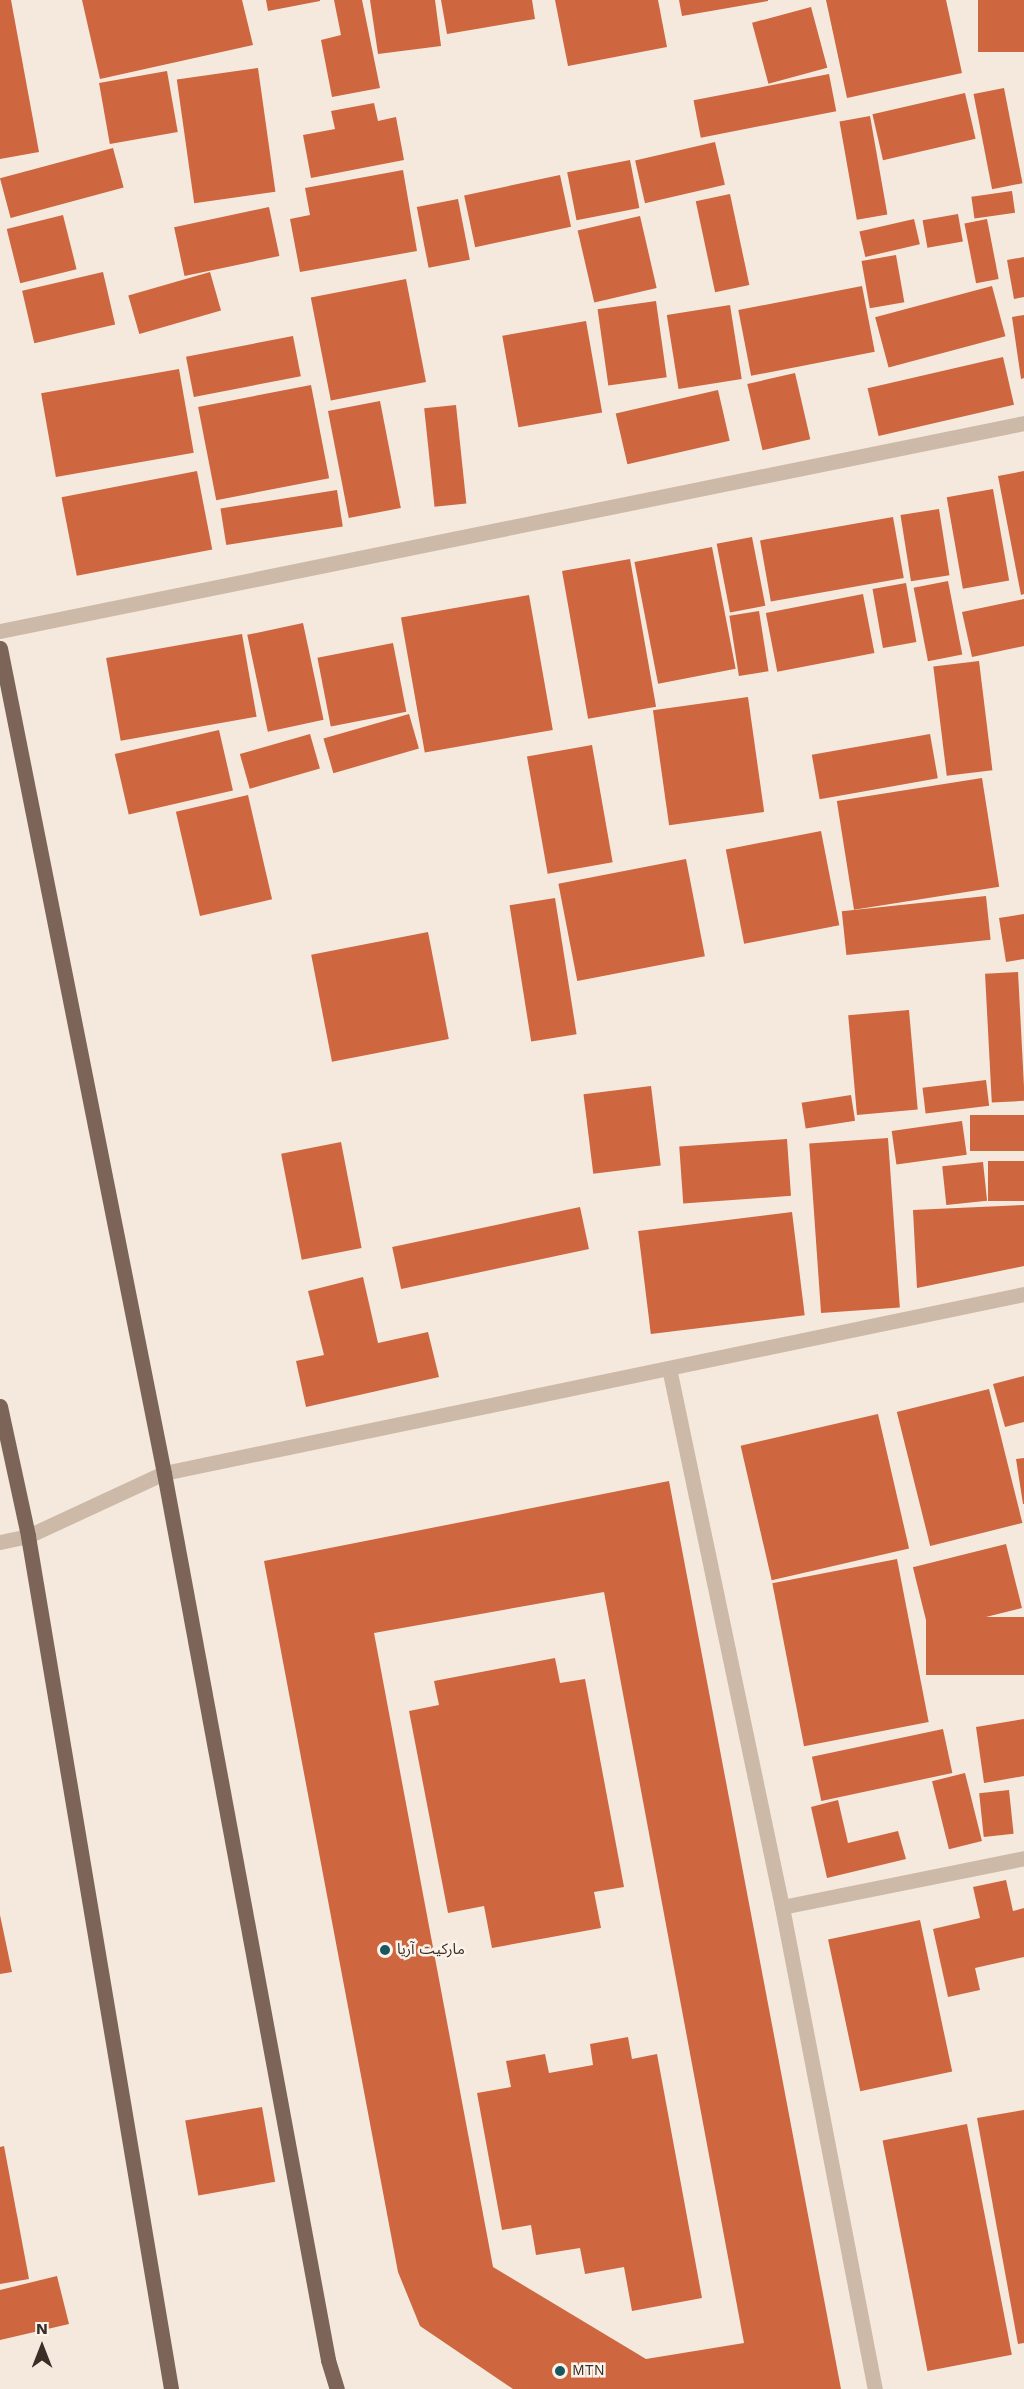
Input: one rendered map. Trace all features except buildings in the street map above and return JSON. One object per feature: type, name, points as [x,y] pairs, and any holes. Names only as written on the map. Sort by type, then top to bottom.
[{"type":"main road","points":[[0,648],[164,1473],[337,2389]]},
{"type":"main road","points":[[0,1406],[28,1536],[171,2389]]},
{"type":"street","points":[[0,631],[1024,423]]},
{"type":"street","points":[[0,1542],[28,1536],[164,1473],[1024,1294]]},
{"type":"street","points":[[669,1368],[782,1907],[875,2389]]},
{"type":"street","points":[[782,1907],[1024,1858]]},
{"type":"place","name":"مارکیت آریا","points":[[385,1950]]},
{"type":"place","name":"MTN","points":[[560,2371]]}]
